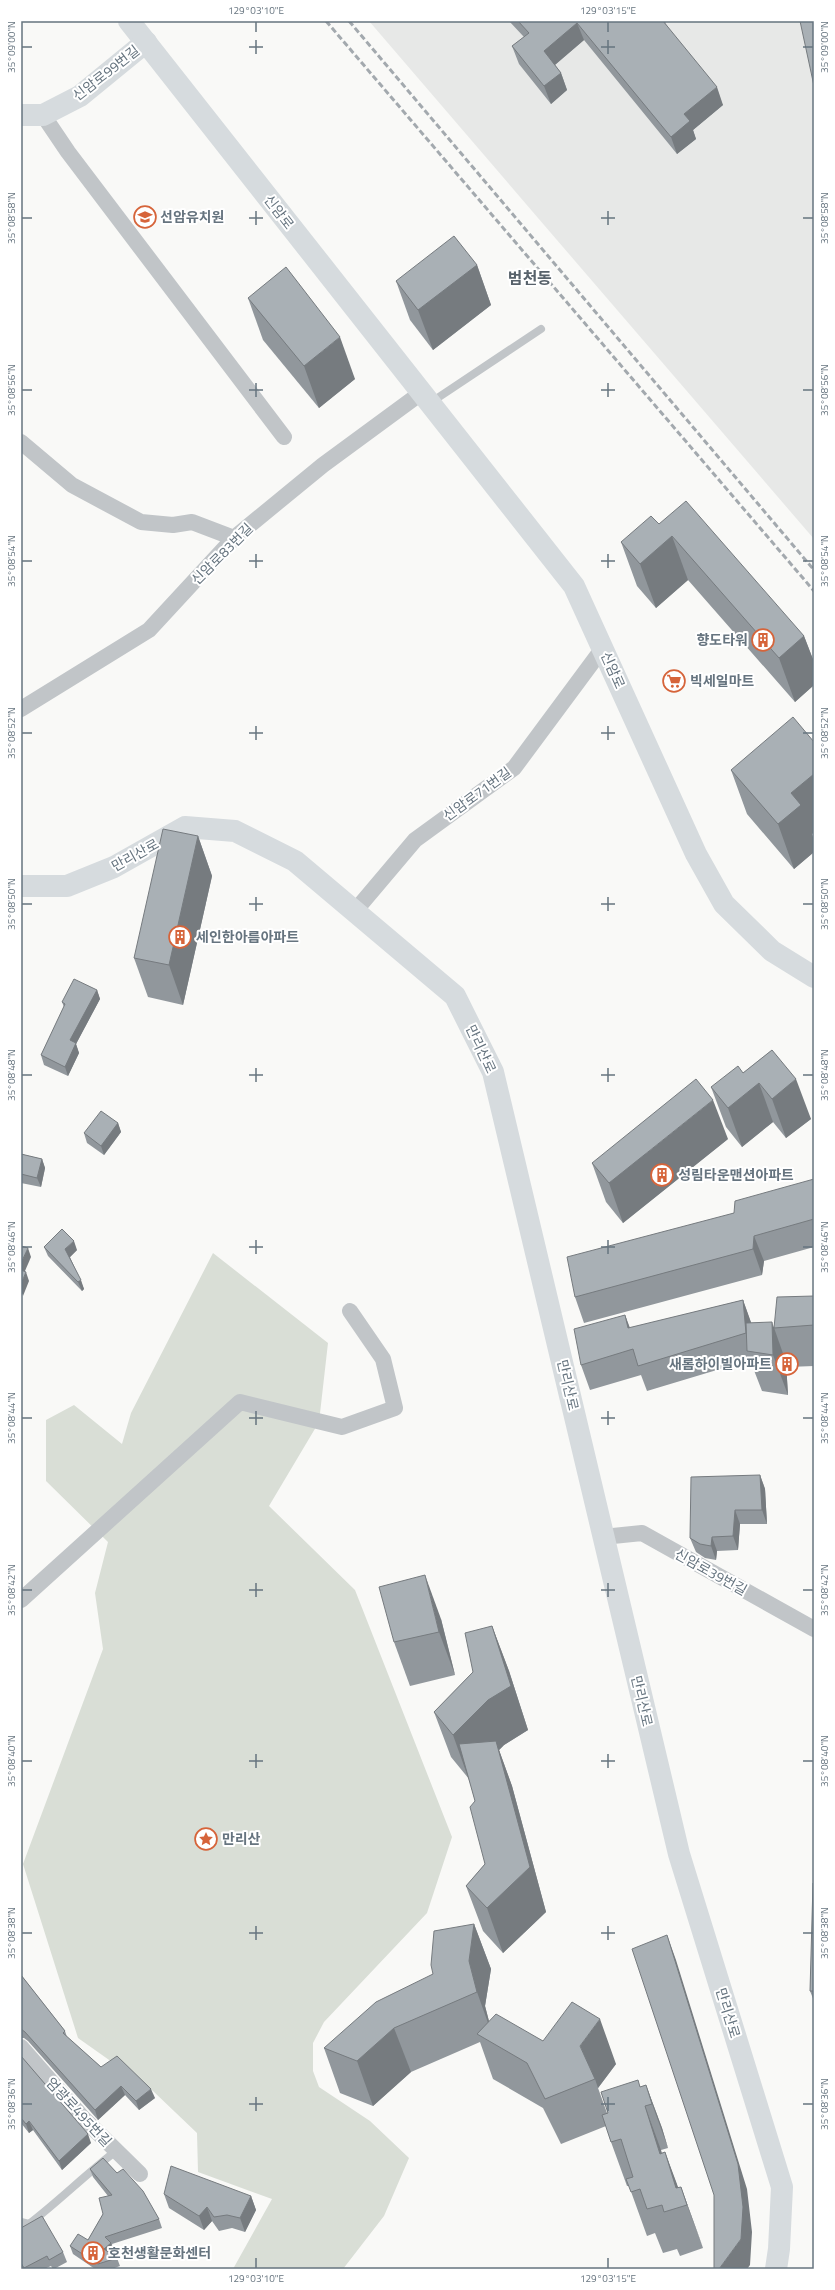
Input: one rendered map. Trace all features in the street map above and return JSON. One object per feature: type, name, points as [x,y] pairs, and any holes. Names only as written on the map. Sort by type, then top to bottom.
[{"type":"street","name":"신암로","points":[[129,21],[574,586],[696,854],[724,904],[772,951]]},
{"type":"street","name":"신암로99번길","points":[[21,115],[43,115],[80,96],[146,42]]},
{"type":"street","points":[[43,115],[68,152],[284,437]]},
{"type":"street","name":"신암로83번길","points":[[21,710],[149,630],[234,538],[323,465],[425,398]]},
{"type":"street","points":[[21,442],[72,485],[141,522],[173,525],[192,522],[234,538]]},
{"type":"street","name":"신암로71번길","points":[[355,911],[415,840],[514,768],[603,648]]},
{"type":"street","name":"만리산로","points":[[21,886],[67,886],[114,867],[185,827],[235,831],[295,861],[455,996],[494,1072],[678,1854],[782,2187],[774,2268]]},
{"type":"street","points":[[772,951],[814,964]]},
{"type":"street","points":[[772,951],[814,977]]},
{"type":"street","points":[[21,1600],[240,1402],[342,1427],[395,1408],[384,1359],[350,1310]]},
{"type":"street","name":"신암로39번길","points":[[604,1537],[642,1533],[814,1629]]},
{"type":"street","name":"엄광로495번길","points":[[21,2047],[83,2118],[140,2174]]},
{"type":"lane","points":[[425,398],[541,329]]},
{"type":"lane","points":[[21,2222],[28,2224],[53,2206],[88,2173],[116,2151]]},
{"type":"shaded area","points":[[369,21],[814,21],[814,539],[532,211]]},
{"type":"shaded area","points":[[213,1253],[328,1343],[319,1422],[269,1506],[355,1590],[452,1837],[427,1913],[324,2022],[313,2043],[313,2071],[319,2087],[370,2121],[409,2158],[384,2216],[343,2269],[233,2269],[272,2199],[198,2172],[197,2133],[153,2091],[78,2038],[23,1864],[103,1649],[95,1593],[108,1542],[46,1481],[46,1420],[74,1405],[122,1444],[131,1413]]},
{"type":"building","points":[[518,21],[663,21],[717,87],[684,114],[690,121],[671,137],[577,23],[544,51],[561,73],[544,86],[512,46],[529,33]]},
{"type":"building","points":[[800,21],[814,21],[814,86]]},
{"type":"building","points":[[454,236],[477,265],[418,310],[396,281]]},
{"type":"building","points":[[286,267],[340,337],[304,366],[248,298]]},
{"type":"building","points":[[686,501],[804,636],[779,658],[672,536],[640,564],[621,542],[651,516],[659,524]]},
{"type":"building","points":[[793,717],[814,742],[814,774],[791,793],[801,805],[778,824],[731,770]]},
{"type":"building","points":[[163,829],[198,836],[169,965],[134,958]]},
{"type":"building","points":[[74,979],[97,990],[70,1040],[76,1043],[65,1067],[41,1055],[65,1004],[62,1002]]},
{"type":"building","points":[[772,1050],[796,1079],[772,1099],[759,1083],[728,1108],[711,1087],[738,1066],[743,1073]]},
{"type":"building","points":[[696,1079],[713,1100],[609,1183],[592,1163]]},
{"type":"building","points":[[101,1111],[118,1123],[101,1146],[84,1133]]},
{"type":"building","points":[[21,1154],[42,1159],[37,1178],[21,1174]]},
{"type":"building","points":[[814,1179],[814,1219],[754,1236],[753,1249],[575,1297],[567,1257],[734,1213],[735,1201]]},
{"type":"building","points":[[62,1229],[74,1241],[65,1249],[81,1280],[78,1282],[44,1247]]},
{"type":"building","points":[[21,1246],[28,1248],[21,1263]]},
{"type":"building","points":[[21,1270],[26,1272],[21,1284]]},
{"type":"building","points":[[814,1296],[814,1325],[774,1328],[777,1297]]},
{"type":"building","points":[[743,1300],[746,1333],[638,1366],[633,1349],[581,1365],[574,1329],[625,1315],[628,1328]]},
{"type":"building","points":[[772,1322],[773,1355],[747,1351],[746,1323]]},
{"type":"building","points":[[760,1475],[762,1510],[735,1510],[733,1536],[712,1537],[711,1546],[700,1544],[690,1538],[691,1477]]},
{"type":"building","points":[[425,1575],[439,1632],[394,1642],[379,1587]]},
{"type":"building","points":[[492,1626],[511,1686],[488,1700],[453,1735],[434,1712],[473,1672],[465,1633]]},
{"type":"building","points":[[496,1741],[530,1867],[487,1908],[466,1886],[485,1864],[470,1807],[475,1801],[459,1744]]},
{"type":"building","points":[[813,1883],[814,1991],[810,1991]]},
{"type":"building","points":[[474,1924],[469,1961],[477,1992],[394,2028],[357,2061],[324,2048],[376,2002],[433,1974],[431,1965],[434,1931]]},
{"type":"building","points":[[667,1935],[738,2164],[743,2207],[741,2239],[719,2269],[714,2269],[714,2195],[632,1949]]},
{"type":"building","points":[[21,1975],[65,2031],[63,2033],[101,2067],[117,2056],[151,2089],[136,2101],[121,2086],[95,2110],[21,2029]]},
{"type":"building","points":[[572,2002],[600,2019],[580,2046],[595,2079],[545,2099],[527,2063],[477,2034],[496,2014],[543,2041]]},
{"type":"building","points":[[21,2056],[88,2134],[59,2161],[29,2121],[26,2124],[21,2118]]},
{"type":"building","points":[[638,2080],[640,2087],[646,2085],[652,2104],[645,2106],[660,2154],[665,2152],[676,2188],[681,2187],[687,2205],[664,2212],[662,2205],[647,2209],[640,2189],[631,2192],[626,2179],[633,2177],[621,2139],[611,2142],[602,2115],[608,2113],[601,2092]]},
{"type":"building","points":[[103,2158],[117,2173],[123,2169],[143,2191],[159,2219],[105,2237],[111,2243],[104,2249],[117,2258],[98,2264],[70,2246],[78,2234],[88,2240],[103,2214],[99,2198],[112,2195],[90,2169]]},
{"type":"building","points":[[171,2166],[251,2196],[240,2218],[227,2215],[214,2217],[207,2207],[199,2216],[164,2194]]},
{"type":"building","points":[[42,2216],[63,2252],[49,2260],[47,2256],[24,2268],[21,2263],[21,2228]]},
{"type":"railway","points":[[326,21],[814,591]]},
{"type":"railway","points":[[349,21],[814,570]]},
{"type":"place","name":"선암유치원","points":[[145,217]]},
{"type":"place","name":"향도타워","points":[[763,640]]},
{"type":"place","name":"빅세일마트","points":[[674,681]]},
{"type":"place","name":"세인한아름아파트","points":[[180,937]]},
{"type":"place","name":"성림타운맨션아파트","points":[[662,1175]]},
{"type":"place","name":"새롬하이빌아파트","points":[[787,1364]]},
{"type":"place","name":"만리산","points":[[206,1839]]},
{"type":"place","name":"호천생활문화센터","points":[[93,2253]]},
{"type":"district","name":"범천동","points":[[530,278]]}]
